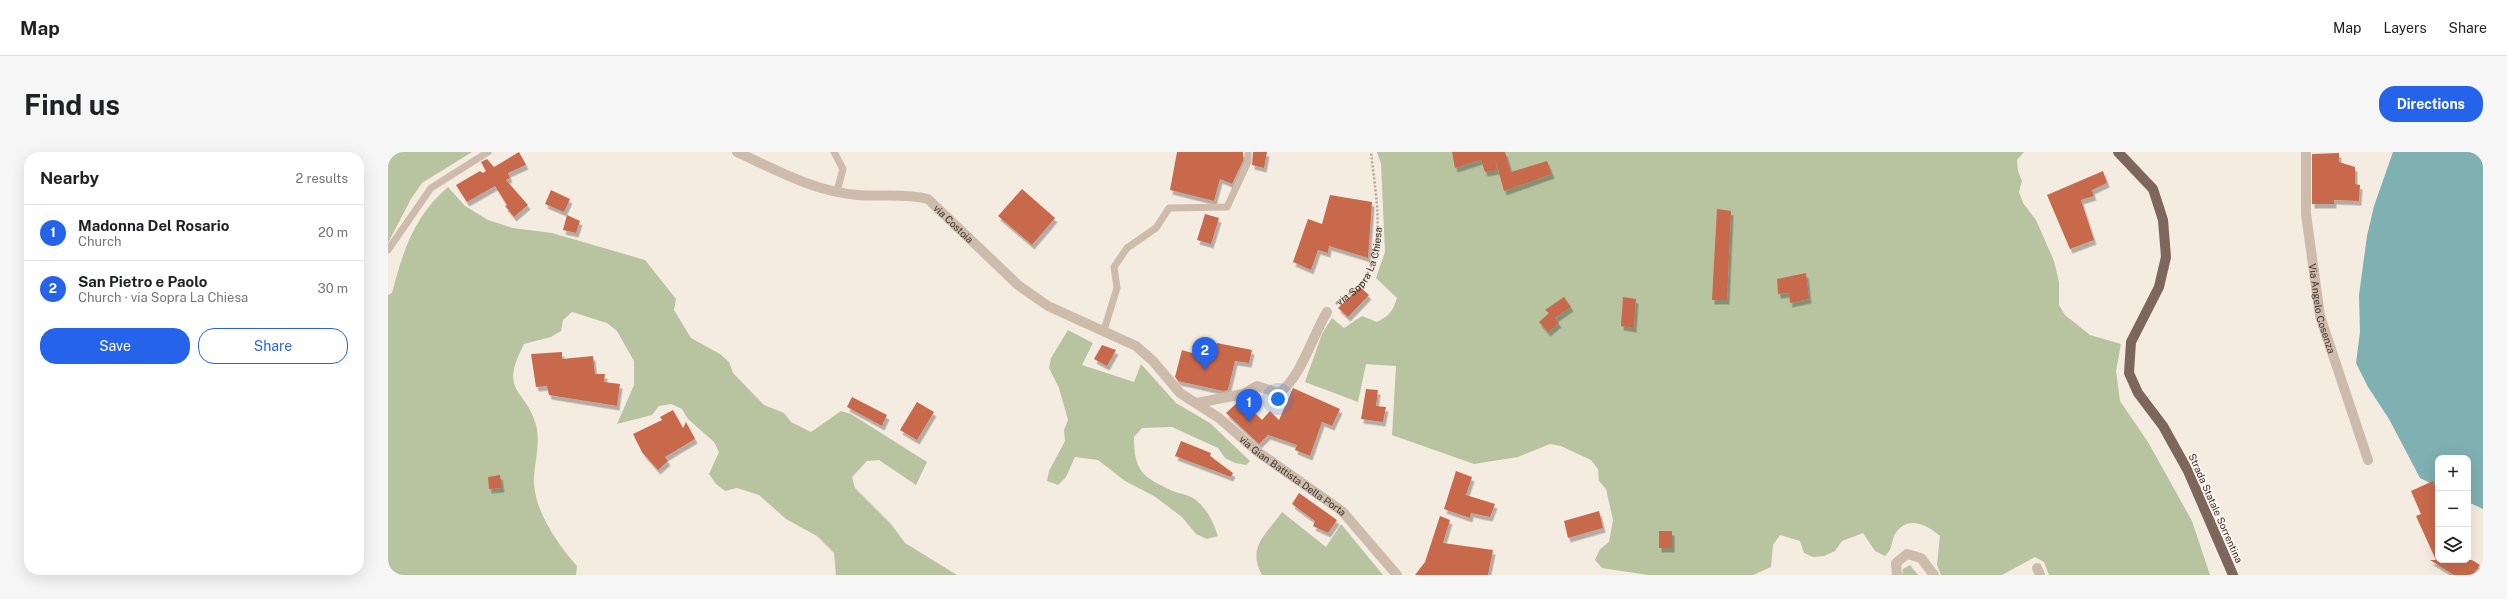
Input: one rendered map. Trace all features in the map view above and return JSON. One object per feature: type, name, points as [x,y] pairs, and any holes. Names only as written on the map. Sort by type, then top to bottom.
[{"type":"main road","name":"Strada Statale Sorrentina","points":[[2118,152],[2152,189],[2163,220],[2166,257],[2159,287],[2131,342],[2129,373],[2138,393],[2162,426],[2188,471],[2233,575]]},
{"type":"street","name":"via Costoia","points":[[737,152],[803,183],[857,195],[914,196],[928,199],[1030,293],[1048,306],[1104,330]]},
{"type":"street","name":"Via Angelo Cosenza","points":[[2306,152],[2306,214],[2320,316],[2368,460]]},
{"type":"street","name":"via Sopra La Chiesa","points":[[1196,403],[1243,394],[1257,386],[1278,393],[1288,388],[1298,370],[1316,329],[1327,312]]},
{"type":"street","name":"via Gian Battista Della Porta","points":[[1104,330],[1136,346],[1154,361],[1180,393],[1219,418],[1258,452],[1342,511],[1397,575]]},
{"type":"street","points":[[1897,575],[1895,568],[1899,559],[1903,556],[1912,554],[1921,558],[1934,575]]},
{"type":"lane","points":[[388,250],[431,188],[488,152]]},
{"type":"lane","points":[[834,152],[843,169],[837,191]]},
{"type":"lane","points":[[1104,330],[1117,288],[1114,267],[1127,248],[1156,228],[1168,208],[1227,207],[1248,162],[1248,152]]},
{"type":"path","name":"via Sopra La Chiesa","points":[[1327,312],[1364,280],[1377,247],[1377,208],[1372,152]]},
{"type":"green space","points":[[388,152],[472,152],[422,183],[411,199],[388,243]]},
{"type":"green space","points":[[1377,152],[2024,152],[2017,160],[2018,171],[2022,181],[2019,192],[2023,203],[2036,220],[2054,261],[2059,282],[2059,305],[2065,315],[2090,335],[2121,344],[2116,371],[2120,401],[2148,442],[2192,521],[2210,575],[2049,575],[2044,562],[2035,557],[2002,575],[1941,575],[1937,565],[1940,536],[1929,528],[1917,523],[1911,523],[1900,528],[1895,534],[1891,548],[1885,556],[1875,551],[1863,533],[1842,541],[1835,551],[1824,556],[1813,557],[1804,553],[1800,541],[1780,535],[1773,545],[1771,567],[1753,575],[1648,575],[1602,568],[1595,560],[1600,549],[1609,542],[1613,520],[1606,489],[1599,481],[1598,469],[1591,460],[1561,446],[1550,444],[1518,457],[1474,464],[1392,435],[1396,366],[1366,364],[1358,402],[1305,382],[1322,334],[1332,318],[1344,328],[1362,316],[1377,322],[1385,318],[1390,313],[1397,298],[1376,278],[1385,252],[1381,164]]},
{"type":"green space","points":[[448,187],[465,206],[488,220],[513,228],[552,233],[645,260],[676,299],[674,310],[691,338],[720,354],[729,362],[733,373],[764,405],[784,413],[791,422],[811,432],[841,411],[851,414],[927,462],[916,485],[879,460],[867,461],[852,477],[855,488],[891,524],[905,543],[957,575],[836,575],[834,553],[817,536],[786,519],[759,495],[737,488],[725,491],[716,484],[709,474],[719,452],[714,442],[688,419],[682,409],[671,404],[659,406],[652,415],[617,424],[634,385],[634,361],[617,331],[607,323],[572,312],[563,320],[561,331],[551,337],[524,344],[516,361],[513,373],[514,383],[517,390],[533,415],[537,429],[538,443],[534,471],[534,484],[539,506],[549,528],[577,566],[576,575],[388,575],[388,295],[392,293],[411,235],[418,222],[436,198]]},
{"type":"green space","points":[[1068,330],[1093,343],[1082,365],[1134,382],[1141,364],[1176,403],[1210,423],[1250,461],[1246,465],[1235,463],[1225,458],[1218,448],[1172,427],[1142,428],[1134,437],[1136,458],[1142,472],[1147,477],[1162,486],[1196,500],[1210,516],[1218,536],[1207,539],[1196,534],[1182,517],[1154,496],[1125,481],[1098,460],[1075,457],[1066,477],[1058,485],[1047,481],[1049,471],[1065,441],[1064,430],[1068,420],[1059,388],[1049,368],[1051,358]]},
{"type":"green space","points":[[1282,512],[1326,547],[1341,524],[1383,575],[1262,575],[1256,557],[1257,549],[1264,535]]},
{"type":"green space","points":[[1910,565],[1918,575],[1902,575],[1903,569]]},
{"type":"water","points":[[2393,152],[2483,152],[2483,509],[2471,503],[2471,455],[2435,455],[2435,486],[2420,478],[2389,419],[2368,387],[2356,363],[2360,332],[2359,295],[2367,236],[2374,206]]},
{"type":"building","points":[[519,152],[526,165],[508,173],[510,178],[506,180],[528,205],[514,217],[505,206],[507,205],[495,186],[467,202],[456,185],[480,171],[483,173],[486,171],[481,162],[487,159],[494,167]]},
{"type":"building","points":[[1177,152],[1243,152],[1243,161],[1232,184],[1220,179],[1214,201],[1170,190]]},
{"type":"building","points":[[1253,152],[1267,152],[1264,168],[1252,165]]},
{"type":"building","points":[[1452,152],[1505,152],[1511,172],[1547,161],[1552,174],[1504,191],[1495,158],[1497,170],[1485,172],[1481,160],[1455,168]]},
{"type":"building","points":[[2339,153],[2339,162],[2355,167],[2355,184],[2360,185],[2359,201],[2334,200],[2334,204],[2312,204],[2312,154]]},
{"type":"building","points":[[2103,171],[2107,183],[2092,190],[2094,196],[2081,200],[2094,240],[2070,249],[2047,195]]},
{"type":"building","points":[[1022,189],[1055,218],[1032,245],[998,216]]},
{"type":"building","points":[[551,190],[570,199],[564,212],[545,204]]},
{"type":"building","points":[[1330,195],[1372,202],[1368,258],[1329,246],[1328,253],[1318,250],[1311,270],[1293,262],[1308,219],[1322,224]]},
{"type":"building","points":[[1717,209],[1731,211],[1727,300],[1712,300]]},
{"type":"building","points":[[1205,214],[1219,218],[1211,244],[1197,240]]},
{"type":"building","points":[[567,215],[580,221],[576,233],[563,230]]},
{"type":"building","points":[[1806,273],[1809,299],[1790,303],[1789,293],[1778,294],[1777,279]]},
{"type":"building","points":[[1360,287],[1369,295],[1348,317],[1338,308]]},
{"type":"building","points":[[1564,297],[1571,307],[1555,318],[1559,323],[1548,332],[1539,322],[1549,313],[1545,310]]},
{"type":"building","points":[[1623,297],[1636,299],[1634,328],[1621,326]]},
{"type":"building","points":[[1217,343],[1252,350],[1249,363],[1235,361],[1228,390],[1223,391],[1178,381],[1175,377],[1182,350],[1199,355],[1201,344],[1215,348]]},
{"type":"building","points":[[1102,345],[1116,350],[1107,366],[1094,359]]},
{"type":"building","points":[[562,352],[562,359],[593,356],[595,374],[605,374],[604,382],[620,384],[617,406],[549,395],[547,386],[536,387],[531,354]]},
{"type":"building","points":[[1293,388],[1340,409],[1332,426],[1322,422],[1310,456],[1295,450],[1297,445],[1268,435],[1259,444],[1226,413],[1238,402],[1243,401],[1262,420],[1270,411],[1279,420]]},
{"type":"building","points":[[1366,389],[1378,390],[1376,406],[1386,407],[1383,422],[1361,419]]},
{"type":"building","points":[[852,397],[887,415],[882,426],[847,407]]},
{"type":"building","points":[[917,402],[934,412],[917,440],[900,430]]},
{"type":"building","points":[[673,410],[683,428],[686,422],[695,439],[665,457],[668,461],[658,470],[642,452],[633,434],[662,420],[660,417]]},
{"type":"building","points":[[1181,441],[1211,453],[1210,456],[1233,473],[1231,477],[1175,456]]},
{"type":"building","points":[[1456,471],[1472,477],[1466,495],[1495,504],[1490,517],[1471,513],[1470,518],[1444,509]]},
{"type":"building","points":[[500,475],[502,488],[489,489],[488,477]]},
{"type":"building","points":[[2433,481],[2435,485],[2435,558],[2416,516],[2421,514],[2411,491]]},
{"type":"building","points":[[1299,493],[1337,520],[1328,533],[1313,526],[1315,521],[1292,504]]},
{"type":"building","points":[[1599,511],[1603,528],[1568,538],[1564,521]]},
{"type":"building","points":[[1440,516],[1450,520],[1443,543],[1493,550],[1488,575],[1415,575],[1425,562]]},
{"type":"building","points":[[1659,531],[1672,531],[1672,548],[1659,548]]},
{"type":"building","points":[[2430,560],[2435,560],[2435,563],[2471,563],[2472,560],[2480,565],[2473,575],[2454,575]]},
{"type":"place","name":"San Pietro e Paolo","points":[[1205,370]]},
{"type":"place","name":"Madonna Del Rosario","points":[[1249,422]]}]
